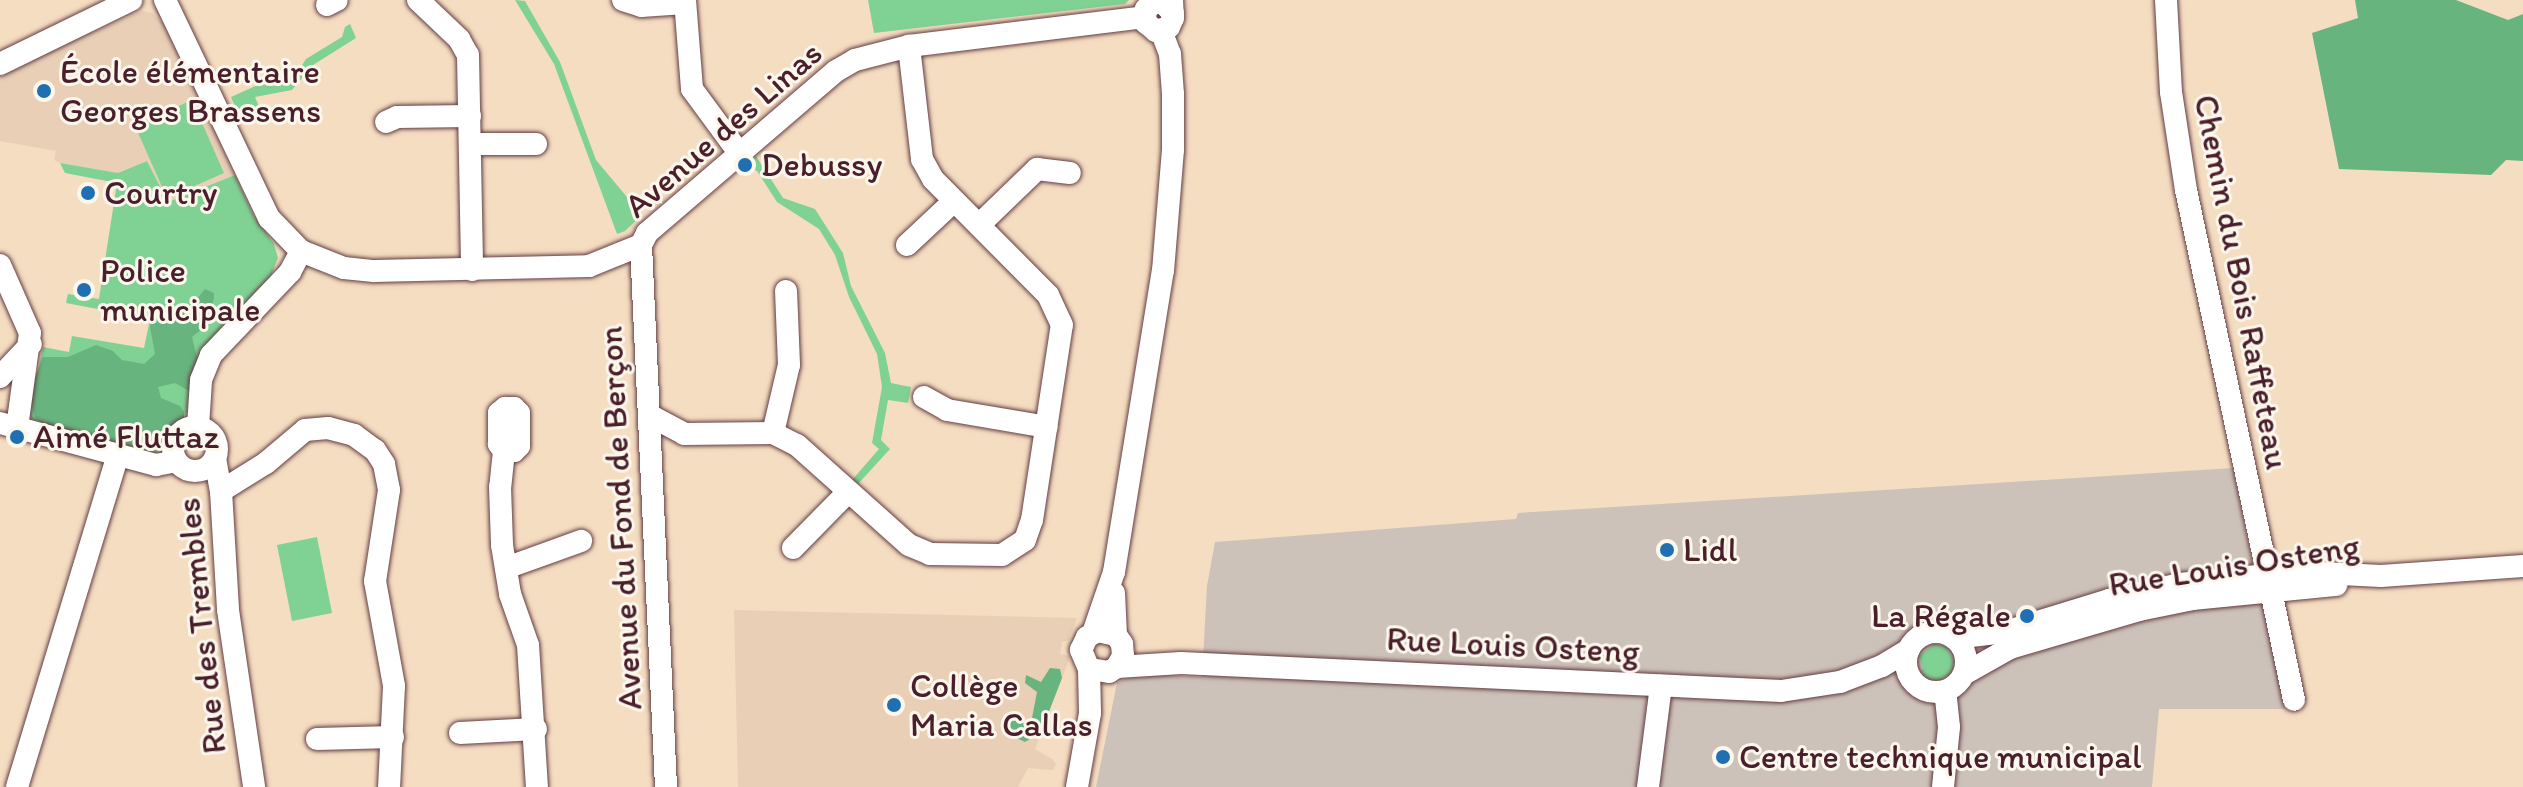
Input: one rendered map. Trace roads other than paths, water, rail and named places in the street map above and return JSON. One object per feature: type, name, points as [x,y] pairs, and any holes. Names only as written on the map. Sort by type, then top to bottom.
[{"type":"street","points":[[0,64],[131,0]]},
{"type":"street","name":"Avenue des Linas","points":[[165,0],[257,197],[279,231],[301,251],[354,270],[575,268],[641,245],[647,233],[845,65],[882,51],[909,46],[1159,11]]},
{"type":"street","points":[[418,0],[465,47],[469,64],[472,270]]},
{"type":"street","points":[[623,0],[641,6],[685,1],[692,89],[740,154]]},
{"type":"street","name":"Chemin du Bois Raffeteau","points":[[2166,0],[2171,92],[2186,190],[2294,700]]},
{"type":"street","points":[[1105,669],[1081,650],[1093,633],[1114,572],[1154,336],[1167,234],[1173,85],[1170,54],[1159,11]]},
{"type":"street","points":[[652,459],[667,443],[684,434],[773,433],[797,445],[919,551],[930,554],[1002,555],[1019,546],[1029,531],[1062,337],[1059,313],[1048,295],[933,179],[922,159],[909,46]]},
{"type":"street","points":[[386,122],[397,117],[470,116]]},
{"type":"street","points":[[470,144],[536,144]]},
{"type":"street","points":[[979,225],[1037,169],[1070,173]]},
{"type":"street","points":[[907,245],[954,201]]},
{"type":"street","name":"Avenue du Fond de Berçon","points":[[641,245],[666,787]]},
{"type":"street","points":[[198,427],[201,380],[211,355],[290,272],[301,251]]},
{"type":"street","points":[[0,265],[28,324],[31,344],[9,426],[156,465],[176,461]]},
{"type":"street","points":[[773,433],[789,365],[786,291]]},
{"type":"street","points":[[0,377],[31,344]]},
{"type":"street","points":[[924,397],[947,410],[1047,427]]},
{"type":"street","points":[[649,415],[684,434]]},
{"type":"street","points":[[198,427],[214,437],[215,458],[200,470],[186,469],[176,461],[173,447],[179,434],[198,427]]},
{"type":"street","points":[[221,491],[266,463],[305,430],[328,428],[354,435],[375,450],[389,478],[375,581],[392,670],[393,737],[389,787]]},
{"type":"street","points":[[504,451],[500,487],[506,568],[512,602],[528,645],[536,729],[537,787]]},
{"type":"street","points":[[17,787],[118,455]]},
{"type":"street","name":"Rue des Trembles","points":[[215,458],[221,491],[228,610],[254,787]]},
{"type":"street","points":[[793,548],[848,492]]},
{"type":"street","points":[[506,568],[581,541]]},
{"type":"street","name":"Rue Louis Osteng","points":[[1954,638],[2005,632],[2143,591],[2523,566]]},
{"type":"street","points":[[1077,787],[1090,713],[1105,669],[1123,656],[1114,572]]},
{"type":"street","name":"Rue Louis Osteng","points":[[1964,674],[2010,648],[2109,617],[2268,584]]},
{"type":"street","points":[[1093,633],[1104,631],[1119,639]]},
{"type":"street","points":[[1937,632],[1954,638],[1965,653],[1964,674],[1954,687],[1945,691],[1924,690],[1916,684],[1907,668],[1909,650],[1929,633],[1937,632]]},
{"type":"street","name":"Rue Louis Osteng","points":[[1119,639],[1181,663]]},
{"type":"street","name":"Rue Louis Osteng","points":[[1840,682],[1882,666],[1909,650]]},
{"type":"street","name":"Rue Louis Osteng","points":[[1105,669],[1181,663],[1781,691],[1840,682],[1916,684]]},
{"type":"street","points":[[1648,787],[1661,686]]},
{"type":"street","points":[[1943,787],[1949,727],[1945,691]]},
{"type":"street","points":[[460,733],[536,729]]},
{"type":"street","points":[[317,739],[393,737]]},
{"type":"place","name":"École élémentaire Georges Brassens","points":[[44,91]]},
{"type":"place","name":"Debussy","points":[[745,165]]},
{"type":"place","name":"Courtry","points":[[88,193]]},
{"type":"place","name":"Police municipale","points":[[84,290]]},
{"type":"place","name":"Aimé Fluttaz","points":[[17,437]]},
{"type":"place","name":"Lidl","points":[[1667,550]]},
{"type":"place","name":"La Régale","points":[[2027,616]]},
{"type":"place","name":"Collège Maria Callas","points":[[894,705]]},
{"type":"place","name":"Centre technique municipal","points":[[1723,757]]}]
